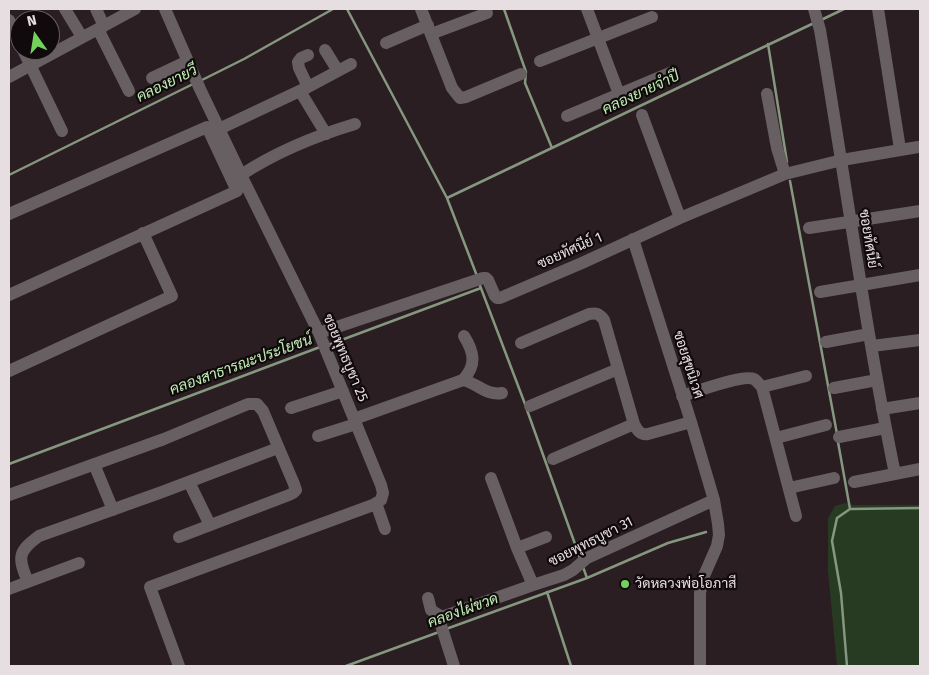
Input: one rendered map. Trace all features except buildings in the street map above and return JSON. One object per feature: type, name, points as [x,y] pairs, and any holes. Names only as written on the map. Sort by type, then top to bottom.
[{"type":"street","points":[[65,9],[82,38]]},
{"type":"street","points":[[96,9],[101,27],[129,90]]},
{"type":"street","points":[[9,77],[135,9]]},
{"type":"street","name":"ซอยพุทธบูชา 25","points":[[165,9],[219,129],[319,333],[381,485],[383,493],[381,500],[376,503]]},
{"type":"street","points":[[421,9],[452,88],[460,98],[521,74]]},
{"type":"street","points":[[588,9],[620,94]]},
{"type":"street","points":[[878,9],[900,150]]},
{"type":"street","name":"ซอยทัศนีย์","points":[[815,10],[842,160],[860,285],[895,474]]},
{"type":"street","points":[[386,43],[487,13]]},
{"type":"street","points":[[540,61],[652,17]]},
{"type":"street","points":[[324,50],[338,71]]},
{"type":"street","points":[[308,55],[300,58],[298,62],[302,90],[326,134]]},
{"type":"street","points":[[27,60],[62,131]]},
{"type":"street","points":[[152,78],[188,61]]},
{"type":"street","points":[[219,129],[302,90],[351,64]]},
{"type":"street","points":[[567,116],[672,72]]},
{"type":"street","points":[[284,85],[302,90]]},
{"type":"street","points":[[768,94],[777,148],[785,174]]},
{"type":"street","points":[[642,115],[680,218]]},
{"type":"street","points":[[241,175],[281,152],[355,124]]},
{"type":"street","points":[[9,214],[207,127],[236,191],[9,294]]},
{"type":"street","name":"ซอยทัศนีย์ 1","points":[[319,333],[486,278],[495,296],[500,298],[635,248],[680,218],[785,174],[842,160],[918,147]]},
{"type":"street","points":[[809,228],[920,211]]},
{"type":"street","points":[[9,371],[172,296],[143,233]]},
{"type":"street","name":"ซอยสุขนิเวศ","points":[[635,248],[691,422],[714,500],[718,524],[717,546],[703,578],[700,593],[700,666]]},
{"type":"street","points":[[820,292],[920,275]]},
{"type":"street","points":[[521,343],[589,314],[600,314],[604,320],[634,424],[639,432],[648,434],[691,422]]},
{"type":"street","points":[[318,436],[463,380],[470,373],[472,366],[472,350],[464,336]]},
{"type":"street","points":[[826,342],[920,340]]},
{"type":"street","points":[[530,406],[618,369]]},
{"type":"street","points":[[762,387],[806,376]]},
{"type":"street","points":[[682,396],[746,378],[754,379],[762,387],[796,516]]},
{"type":"street","points":[[463,380],[491,394],[502,393]]},
{"type":"street","points":[[834,388],[877,380]]},
{"type":"street","points":[[291,408],[343,391]]},
{"type":"street","points":[[882,409],[920,403]]},
{"type":"street","points":[[9,495],[164,439],[248,404],[257,404],[263,411],[296,490],[293,493],[179,537]]},
{"type":"street","points":[[553,459],[634,424]]},
{"type":"street","points":[[776,438],[826,425]]},
{"type":"street","points":[[839,436],[885,428]]},
{"type":"street","points":[[28,582],[21,566],[22,553],[27,545],[39,536],[278,448]]},
{"type":"street","points":[[94,464],[113,510]]},
{"type":"street","points":[[854,482],[920,469]]},
{"type":"street","points":[[491,478],[533,585]]},
{"type":"street","points":[[789,488],[834,478]]},
{"type":"street","points":[[189,482],[210,525]]},
{"type":"street","name":"ซอยพุทธบูชา 31","points":[[442,626],[533,585],[564,575],[587,558],[714,500]]},
{"type":"street","points":[[179,666],[150,587],[376,503],[385,529]]},
{"type":"street","points":[[517,548],[546,538]]},
{"type":"street","points":[[9,589],[79,564]]},
{"type":"street","points":[[428,598],[431,610],[442,626],[454,666]]},
{"type":"green space","points":[[845,503],[852,505],[920,505],[920,666],[837,666],[828,571],[828,518],[835,506]]},
{"type":"waterway","name":"คลองยายวี","points":[[200,81],[244,59],[333,9]]},
{"type":"waterway","points":[[347,9],[447,198],[477,276]]},
{"type":"waterway","points":[[504,9],[526,72],[525,83],[552,148]]},
{"type":"waterway","name":"คลองยายจำปี","points":[[821,20],[844,9]]},
{"type":"waterway","name":"คลองยายจำปี","points":[[447,198],[814,23]]},
{"type":"waterway","points":[[768,44],[787,162]]},
{"type":"waterway","name":"คลองยายวี","points":[[9,175],[193,84]]},
{"type":"waterway","points":[[790,181],[837,434]]},
{"type":"waterway","points":[[479,283],[525,404]]},
{"type":"waterway","name":"คลองสาธารณะประโยชน์","points":[[328,345],[481,288]]},
{"type":"waterway","name":"คลองสาธารณะประโยชน์","points":[[9,464],[320,347]]},
{"type":"waterway","points":[[527,410],[580,558]]},
{"type":"waterway","points":[[838,442],[850,509],[837,518],[832,541],[841,593],[847,666]]},
{"type":"waterway","points":[[850,509],[920,508]]},
{"type":"waterway","name":"คลองไผ่ขวด","points":[[446,629],[587,578],[668,543],[706,532]]},
{"type":"waterway","points":[[583,567],[587,578]]},
{"type":"waterway","points":[[547,592],[571,666]]},
{"type":"waterway","name":"คลองไผ่ขวด","points":[[346,666],[439,632]]},
{"type":"place","name":"วัดหลวงพ่อโอภาสี","points":[[625,584]]}]
